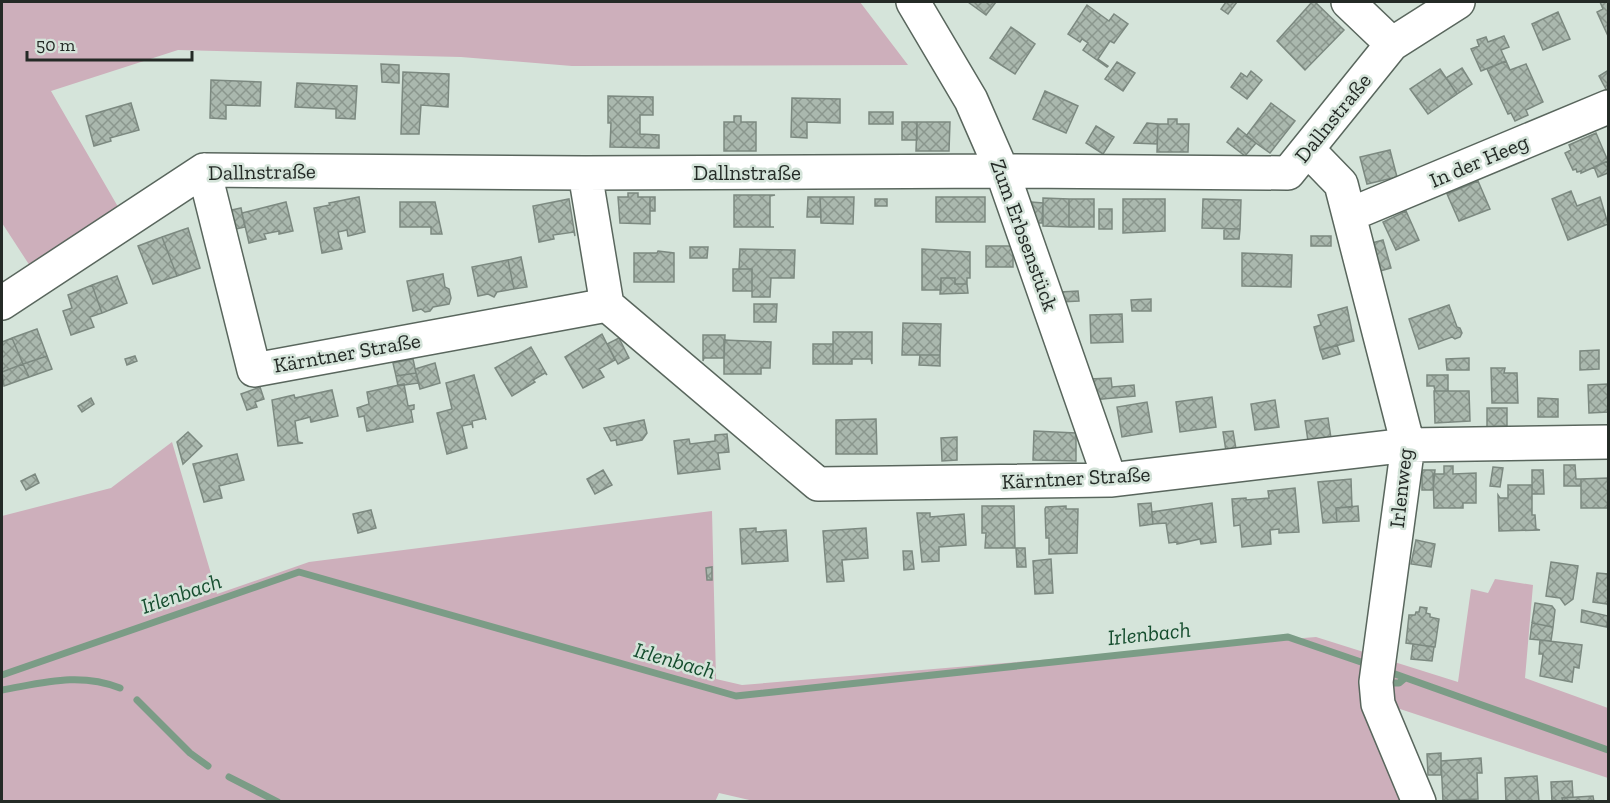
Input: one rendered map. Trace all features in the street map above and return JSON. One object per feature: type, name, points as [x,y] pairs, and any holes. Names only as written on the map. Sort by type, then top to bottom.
[{"type":"street","name":"Zum Erbsenstück","points":[[913,2],[972,100],[1002,171],[1110,480]]},
{"type":"street","points":[[1348,2],[1392,44]]},
{"type":"street","name":"Dallnstraße","points":[[2,303],[204,170],[585,173],[1002,171],[1288,173],[1392,44],[1458,2]]},
{"type":"street","name":"In der Heeg","points":[[1349,215],[1608,106]]},
{"type":"street","name":"Irlenweg","points":[[1308,150],[1341,184],[1408,445],[1376,682],[1378,704],[1419,801]]},
{"type":"street","name":"Kärntner Straße","points":[[204,170],[254,370],[607,305],[818,484],[1110,480],[1408,445],[1608,442]]},
{"type":"street","points":[[585,173],[607,305]]},
{"type":"shaded area","points":[[2,2],[860,2],[908,65],[572,66],[461,57],[178,50],[51,91],[132,231],[43,286],[2,223]]},
{"type":"shaded area","points":[[172,442],[217,594],[309,562],[712,511],[716,679],[742,685],[1316,637],[1370,654],[1410,801],[758,802],[719,793],[715,802],[2,802],[2,516],[111,488]]},
{"type":"shaded area","points":[[1495,579],[1533,585],[1525,678],[1608,708],[1608,778],[1394,707],[1388,660],[1458,682],[1471,589],[1488,593]]},
{"type":"building","points":[[968,2],[996,2],[986,15]]},
{"type":"building","points":[[1226,2],[1237,2],[1228,14],[1221,9]]},
{"type":"building","points":[[1312,2],[1315,2],[1344,30],[1305,70],[1277,41]]},
{"type":"building","points":[[1600,2],[1608,2],[1608,36],[1597,12],[1603,9]]},
{"type":"building","points":[[1087,5],[1109,21],[1114,14],[1128,24],[1114,43],[1110,41],[1098,59],[1107,67],[1083,50],[1088,43],[1082,39],[1080,42],[1068,34]]},
{"type":"building","points":[[1558,12],[1570,39],[1543,50],[1532,24]]},
{"type":"building","points":[[1011,27],[1035,44],[1015,74],[990,58]]},
{"type":"building","points":[[1504,36],[1509,47],[1501,50],[1506,61],[1481,71],[1471,49],[1479,46],[1477,40],[1486,37],[1488,42]]},
{"type":"building","points":[[1506,61],[1510,70],[1526,64],[1543,102],[1526,110],[1528,115],[1515,121],[1511,113],[1508,114],[1487,69]]},
{"type":"building","points":[[1117,62],[1135,73],[1123,91],[1105,79]]},
{"type":"building","points":[[381,64],[399,65],[399,83],[382,82]]},
{"type":"building","points":[[1462,68],[1472,84],[1457,94],[1446,78]]},
{"type":"building","points":[[1440,69],[1457,94],[1428,114],[1410,89]]},
{"type":"building","points":[[1251,71],[1262,80],[1247,99],[1231,87],[1241,73],[1247,77]]},
{"type":"building","points":[[1607,71],[1608,73],[1608,93],[1599,76]]},
{"type":"building","points":[[403,72],[449,74],[448,107],[421,105],[419,134],[401,134]]},
{"type":"building","points":[[211,80],[261,82],[260,106],[226,105],[226,119],[210,118]]},
{"type":"building","points":[[297,83],[357,86],[355,119],[336,118],[336,109],[295,107]]},
{"type":"building","points":[[1045,91],[1078,106],[1066,133],[1033,119]]},
{"type":"building","points":[[608,96],[653,97],[653,115],[640,115],[640,134],[659,135],[659,148],[610,147],[611,123],[608,123]]},
{"type":"building","points":[[792,98],[840,99],[840,123],[807,122],[807,138],[791,137]]},
{"type":"building","points":[[131,103],[139,130],[110,138],[111,141],[94,146],[86,116]]},
{"type":"building","points":[[1271,103],[1295,121],[1270,153],[1246,136]]},
{"type":"building","points":[[869,112],[893,112],[893,124],[869,124]]},
{"type":"building","points":[[734,116],[741,116],[741,122],[756,122],[756,151],[724,151],[724,122],[734,122]]},
{"type":"building","points":[[1168,119],[1177,119],[1177,124],[1189,124],[1188,152],[1157,152],[1158,124],[1168,124]]},
{"type":"building","points":[[902,122],[917,122],[917,140],[902,140]]},
{"type":"building","points":[[917,122],[950,122],[949,151],[916,151]]},
{"type":"building","points":[[1147,123],[1158,124],[1157,144],[1134,143]]},
{"type":"building","points":[[1096,126],[1114,137],[1103,154],[1086,143]]},
{"type":"building","points":[[1238,128],[1256,143],[1245,156],[1227,142]]},
{"type":"building","points":[[1596,133],[1608,161],[1581,173],[1576,169],[1573,170],[1565,153],[1571,150],[1569,145]]},
{"type":"building","points":[[1390,150],[1397,177],[1367,184],[1360,157]]},
{"type":"building","points":[[1608,161],[1608,173],[1598,177],[1594,167]]},
{"type":"building","points":[[1478,181],[1490,209],[1459,221],[1447,194]]},
{"type":"building","points":[[1571,191],[1577,206],[1600,197],[1608,224],[1568,240],[1552,199]]},
{"type":"building","points":[[628,193],[638,193],[638,197],[650,197],[650,224],[620,223],[618,197],[628,197]]},
{"type":"building","points":[[734,195],[775,195],[770,196],[770,227],[734,227]]},
{"type":"building","points":[[359,197],[365,232],[348,236],[347,230],[338,232],[342,249],[322,253],[314,208]]},
{"type":"building","points":[[650,197],[655,197],[655,211],[650,211]]},
{"type":"building","points":[[808,197],[820,197],[821,217],[807,217]]},
{"type":"building","points":[[820,197],[854,197],[853,224],[821,223]]},
{"type":"building","points":[[936,197],[985,197],[985,222],[936,222]]},
{"type":"building","points":[[1043,198],[1069,199],[1069,227],[1043,226]]},
{"type":"building","points":[[569,199],[575,236],[574,232],[553,235],[554,239],[539,242],[533,206]]},
{"type":"building","points":[[875,199],[887,199],[887,206],[875,206]]},
{"type":"building","points":[[1069,199],[1094,199],[1094,227],[1069,227]]},
{"type":"building","points":[[1123,199],[1165,199],[1165,231],[1123,233]]},
{"type":"building","points":[[1203,199],[1241,200],[1240,229],[1202,228]]},
{"type":"building","points":[[286,202],[293,231],[264,234],[266,239],[249,243],[242,213]]},
{"type":"building","points":[[400,202],[435,202],[442,234],[431,234],[431,227],[400,227]]},
{"type":"building","points":[[1031,202],[1043,203],[1042,223],[1031,223]]},
{"type":"building","points":[[241,208],[245,227],[231,230],[227,211]]},
{"type":"building","points":[[1099,209],[1112,209],[1112,229],[1099,229]]},
{"type":"building","points":[[1406,211],[1419,240],[1396,250],[1383,222]]},
{"type":"building","points":[[188,228],[200,268],[177,276],[162,237]]},
{"type":"building","points":[[1224,229],[1240,229],[1239,239],[1224,239]]},
{"type":"building","points":[[1311,236],[1331,236],[1331,246],[1311,246]]},
{"type":"building","points":[[162,237],[177,276],[153,284],[138,246]]},
{"type":"building","points":[[1383,240],[1391,268],[1380,271],[1372,243]]},
{"type":"building","points":[[986,246],[1013,246],[1013,267],[986,267]]},
{"type":"building","points":[[690,247],[708,247],[707,258],[690,258]]},
{"type":"building","points":[[740,249],[795,250],[794,278],[771,278],[770,297],[752,297],[752,269],[739,269]]},
{"type":"building","points":[[922,249],[970,252],[970,278],[967,278],[967,284],[955,284],[955,278],[941,278],[941,290],[922,290]]},
{"type":"building","points":[[658,251],[674,253],[674,282],[634,282],[634,253],[657,253]]},
{"type":"building","points":[[1242,253],[1292,255],[1291,287],[1242,286]]},
{"type":"building","points":[[521,257],[527,287],[514,289],[508,260]]},
{"type":"building","points":[[508,260],[514,289],[497,292],[494,297],[488,294],[478,296],[472,267]]},
{"type":"building","points":[[733,269],[752,269],[752,291],[733,291]]},
{"type":"building","points":[[443,274],[445,287],[449,289],[451,298],[449,304],[433,307],[430,311],[425,312],[421,309],[413,311],[407,281]]},
{"type":"building","points":[[117,276],[127,303],[102,313],[92,285]]},
{"type":"building","points":[[941,278],[955,278],[955,284],[967,284],[968,293],[940,294]]},
{"type":"building","points":[[92,285],[102,313],[90,317],[94,327],[71,335],[63,311],[72,308],[68,295]]},
{"type":"building","points":[[1078,291],[1079,301],[1061,302],[1060,292]]},
{"type":"building","points":[[1151,299],[1151,311],[1132,311],[1131,300]]},
{"type":"building","points":[[754,304],[777,304],[776,322],[754,322]]},
{"type":"building","points":[[1449,305],[1457,327],[1462,333],[1460,337],[1455,339],[1452,337],[1419,349],[1409,319]]},
{"type":"building","points":[[1347,307],[1354,341],[1320,350],[1314,327],[1321,325],[1318,315]]},
{"type":"building","points":[[1122,314],[1123,342],[1091,343],[1090,315]]},
{"type":"building","points":[[903,323],[941,324],[940,355],[902,355]]},
{"type":"building","points":[[37,329],[47,356],[23,364],[12,338]]},
{"type":"building","points":[[833,332],[872,332],[872,364],[871,359],[852,359],[852,364],[833,364]]},
{"type":"building","points":[[602,334],[615,360],[599,369],[604,377],[583,388],[565,357]]},
{"type":"building","points":[[703,335],[725,335],[724,358],[704,358],[703,361]]},
{"type":"building","points":[[12,338],[23,364],[2,372],[2,342]]},
{"type":"building","points":[[619,338],[629,358],[618,364],[607,344]]},
{"type":"building","points":[[724,340],[771,342],[770,368],[761,368],[761,374],[724,374]]},
{"type":"building","points":[[813,344],[833,344],[833,364],[813,364]]},
{"type":"building","points":[[1337,345],[1340,354],[1323,359],[1320,350]]},
{"type":"building","points":[[531,347],[547,375],[545,373],[533,380],[535,382],[512,396],[495,368]]},
{"type":"building","points":[[1599,350],[1599,369],[1580,370],[1580,351]]},
{"type":"building","points":[[920,355],[940,355],[940,366],[919,365]]},
{"type":"building","points":[[47,356],[52,369],[29,377],[23,364]]},
{"type":"building","points":[[135,356],[137,361],[127,365],[125,359]]},
{"type":"building","points":[[1469,358],[1469,370],[1447,370],[1446,359]]},
{"type":"building","points":[[413,359],[416,373],[396,376],[393,363]]},
{"type":"building","points":[[435,363],[440,383],[420,389],[415,369]]},
{"type":"building","points":[[23,364],[29,377],[4,386],[2,372]]},
{"type":"building","points":[[1491,368],[1505,368],[1504,373],[1517,373],[1518,403],[1492,403]]},
{"type":"building","points":[[416,373],[419,383],[398,386],[396,376]]},
{"type":"building","points":[[474,375],[486,420],[485,418],[472,421],[473,428],[472,424],[462,426],[467,448],[447,454],[437,413],[452,409],[446,383]]},
{"type":"building","points":[[1427,375],[1448,375],[1448,391],[1435,391],[1434,386],[1427,386]]},
{"type":"building","points":[[1111,378],[1112,387],[1134,385],[1135,396],[1092,400],[1090,379]]},
{"type":"building","points":[[404,384],[408,406],[414,405],[414,409],[411,410],[413,422],[367,431],[364,416],[359,417],[357,408],[369,404],[367,392]]},
{"type":"building","points":[[1608,384],[1608,412],[1589,413],[1588,385]]},
{"type":"building","points":[[260,387],[264,399],[255,402],[257,407],[247,410],[241,394]]},
{"type":"building","points":[[332,390],[338,416],[311,422],[310,417],[295,421],[298,442],[303,443],[278,446],[272,400],[294,395],[295,398]]},
{"type":"building","points":[[1434,391],[1469,391],[1470,421],[1435,423]]},
{"type":"building","points":[[1212,397],[1216,427],[1180,432],[1176,402]]},
{"type":"building","points":[[91,398],[94,404],[82,412],[78,406]]},
{"type":"building","points":[[1538,398],[1558,399],[1558,417],[1538,417]]},
{"type":"building","points":[[1275,400],[1279,427],[1255,430],[1251,404]]},
{"type":"building","points":[[1147,402],[1152,432],[1122,437],[1117,407]]},
{"type":"building","points":[[1487,408],[1507,408],[1507,426],[1487,427]]},
{"type":"building","points":[[1328,418],[1331,438],[1308,441],[1305,421]]},
{"type":"building","points":[[876,419],[877,454],[836,454],[836,420]]},
{"type":"building","points":[[644,420],[647,433],[642,440],[617,445],[616,440],[611,441],[604,428]]},
{"type":"building","points":[[1034,431],[1076,433],[1076,461],[1033,460]]},
{"type":"building","points":[[1233,431],[1236,449],[1226,451],[1223,432]]},
{"type":"building","points":[[188,432],[202,446],[183,464],[177,442]]},
{"type":"building","points":[[727,434],[729,452],[718,453],[720,469],[678,474],[674,441],[689,439],[690,444],[715,441],[715,435]]},
{"type":"building","points":[[957,437],[957,460],[942,461],[941,438]]},
{"type":"building","points":[[237,454],[244,480],[219,486],[222,498],[204,502],[193,464]]},
{"type":"building","points":[[1564,465],[1575,465],[1576,479],[1581,479],[1581,486],[1564,486]]},
{"type":"building","points":[[1444,466],[1453,466],[1453,474],[1476,473],[1476,503],[1463,503],[1463,508],[1434,508],[1433,474],[1444,474]]},
{"type":"building","points":[[1493,467],[1503,468],[1500,487],[1490,486]]},
{"type":"building","points":[[603,470],[612,485],[595,494],[587,479]]},
{"type":"building","points":[[1422,470],[1435,470],[1433,490],[1422,490]]},
{"type":"building","points":[[1532,470],[1543,470],[1544,494],[1532,494]]},
{"type":"building","points":[[35,474],[39,483],[26,490],[21,481]]},
{"type":"building","points":[[1608,478],[1608,508],[1581,508],[1581,479]]},
{"type":"building","points":[[1351,479],[1352,507],[1336,508],[1337,522],[1323,523],[1318,482]]},
{"type":"building","points":[[1508,485],[1532,485],[1532,515],[1535,515],[1536,529],[1540,530],[1499,531],[1498,495],[1500,498],[1508,498]]},
{"type":"building","points":[[1295,488],[1299,532],[1279,533],[1279,529],[1270,530],[1271,544],[1242,547],[1240,525],[1234,526],[1232,499],[1269,498],[1268,491]]},
{"type":"building","points":[[1151,503],[1153,524],[1140,526],[1138,504]]},
{"type":"building","points":[[1212,503],[1216,542],[1201,544],[1200,539],[1177,544],[1177,542],[1169,543],[1166,523],[1153,524],[1152,512]]},
{"type":"building","points":[[982,506],[1014,506],[1015,548],[985,548],[986,533],[982,533]]},
{"type":"building","points":[[1066,506],[1066,509],[1078,509],[1077,553],[1049,554],[1045,509],[1046,507]]},
{"type":"building","points":[[1358,506],[1359,521],[1337,522],[1336,508]]},
{"type":"building","points":[[371,510],[376,528],[358,533],[353,514]]},
{"type":"building","points":[[917,513],[930,513],[930,517],[964,514],[966,545],[939,547],[939,561],[922,562]]},
{"type":"building","points":[[756,528],[756,532],[786,530],[788,561],[742,564],[740,529]]},
{"type":"building","points":[[866,528],[868,558],[842,560],[844,581],[827,582],[823,531]]},
{"type":"building","points":[[1416,540],[1435,544],[1431,567],[1411,564]]},
{"type":"building","points":[[1016,548],[1025,548],[1026,567],[1017,567]]},
{"type":"building","points":[[903,551],[912,551],[914,569],[904,570]]},
{"type":"building","points":[[1051,559],[1053,593],[1035,594],[1033,561]]},
{"type":"building","points":[[1551,562],[1578,566],[1573,599],[1565,605],[1560,598],[1546,596]]},
{"type":"building","points":[[712,567],[712,580],[707,580],[706,568]]},
{"type":"building","points":[[1597,573],[1608,574],[1608,606],[1593,602]]},
{"type":"building","points":[[1535,603],[1552,606],[1555,610],[1553,627],[1532,623]]},
{"type":"building","points":[[1420,607],[1427,608],[1426,613],[1430,614],[1430,617],[1439,619],[1435,647],[1406,643],[1409,615],[1415,615],[1419,612]]},
{"type":"building","points":[[1582,610],[1608,616],[1607,627],[1581,622]]},
{"type":"building","points":[[1532,623],[1553,627],[1551,641],[1530,639]]},
{"type":"building","points":[[1540,640],[1582,645],[1579,668],[1574,667],[1572,682],[1540,676],[1543,654],[1539,654]]},
{"type":"building","points":[[1413,644],[1434,647],[1432,661],[1411,659]]},
{"type":"building","points":[[1441,753],[1441,775],[1428,775],[1427,754]]},
{"type":"building","points":[[1481,758],[1482,773],[1477,773],[1478,799],[1443,801],[1441,761]]},
{"type":"building","points":[[1537,776],[1539,802],[1506,802],[1505,778]]},
{"type":"building","points":[[1572,781],[1573,797],[1562,798],[1563,802],[1552,802],[1551,782]]},
{"type":"building","points":[[1593,796],[1594,802],[1563,802],[1562,798]]},
{"type":"waterway","name":"Irlenbach","points":[[2,675],[299,572],[736,696],[1288,637],[1361,662]]},
{"type":"waterway","name":"Irlenbach","points":[[1395,674],[1608,750]]},
{"type":"waterway","points":[[1389,690],[1390,683],[1399,683],[1405,678]]},
{"type":"waterway","points":[[2,690],[61,680],[105,683],[120,688]]},
{"type":"waterway","points":[[137,700],[190,753],[208,766]]},
{"type":"waterway","points":[[229,777],[278,802]]}]
